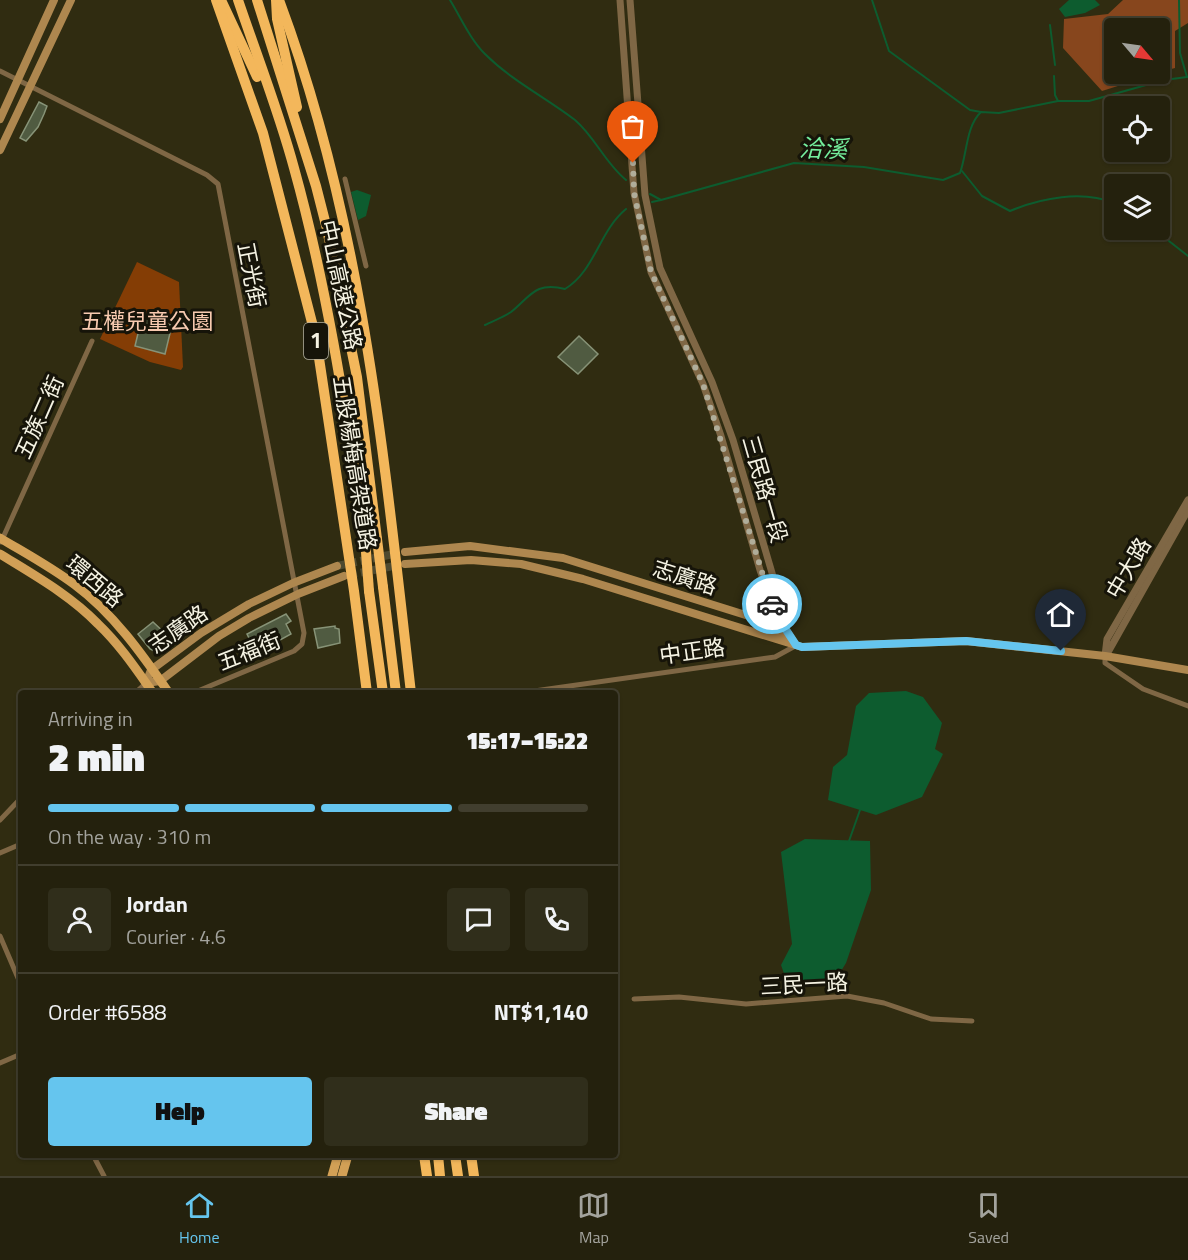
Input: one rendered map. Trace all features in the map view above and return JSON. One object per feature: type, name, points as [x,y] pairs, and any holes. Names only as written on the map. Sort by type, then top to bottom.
[{"type":"highway","name":"五股楊梅高架道路","points":[[216,0],[263,133],[316,338],[351,567],[367,690]]},
{"type":"highway","points":[[221,0],[254,68],[294,166]]},
{"type":"highway","name":"中山高速公路","points":[[238,0],[294,166],[316,255],[341,380],[365,539],[382,690]]},
{"type":"highway","name":"中山高速公路","points":[[257,0],[316,186],[357,377],[396,690]]},
{"type":"highway","name":"五股楊梅高架道路","points":[[278,0],[316,111],[350,242],[382,434],[411,690]]},
{"type":"highway","points":[[278,0],[277,19],[316,186]]},
{"type":"highway","points":[[424,1158],[427,1176]]},
{"type":"highway","points":[[438,1158],[440,1176]]},
{"type":"highway","points":[[455,1158],[458,1176]]},
{"type":"highway","points":[[471,1158],[474,1176]]},
{"type":"main road","points":[[0,118],[54,0]]},
{"type":"main road","points":[[0,150],[71,0]]},
{"type":"main road","name":"環西路","points":[[1,540],[52,569],[91,599],[128,638],[167,690]]},
{"type":"main road","name":"志廣路","points":[[405,552],[470,546],[563,558],[753,617],[796,645]]},
{"type":"main road","name":"環西路","points":[[0,554],[81,608],[112,638],[151,690]]},
{"type":"main road","name":"志廣路","points":[[405,564],[471,560],[521,564],[583,579],[796,645]]},
{"type":"main road","name":"志廣路","points":[[337,566],[249,604],[201,633],[151,670],[147,683],[160,681],[219,636],[249,618],[298,594],[344,576]]},
{"type":"main road","name":"中正路","points":[[796,645],[834,647],[966,641],[1106,656],[1188,670]]},
{"type":"main road","points":[[332,1176],[337,1158]]},
{"type":"main road","points":[[342,1176],[347,1158]]},
{"type":"street","name":"三民路一段","points":[[620,0],[634,193],[651,272],[703,384],[775,613],[796,645]]},
{"type":"street","name":"三民路一段","points":[[630,0],[645,195],[660,268],[712,382],[733,440],[783,615],[796,645]]},
{"type":"street","name":"正光街","points":[[0,71],[207,175],[218,184],[294,583],[298,594]]},
{"type":"street","points":[[345,178],[366,266]]},
{"type":"street","points":[[634,193],[645,195]]},
{"type":"street","name":"五族二街","points":[[1,540],[92,341]]},
{"type":"street","name":"中大路","points":[[1106,656],[1107,639],[1188,500]]},
{"type":"street","points":[[1188,510],[1106,656],[1105,663],[1143,688],[1188,706]]},
{"type":"street","name":"五福街","points":[[200,690],[294,651],[302,644],[304,633],[298,594]]},
{"type":"street","points":[[753,617],[763,611],[770,596]]},
{"type":"street","name":"中正路","points":[[541,690],[775,657],[796,645]]},
{"type":"street","name":"志廣路","points":[[139,690],[147,683]]},
{"type":"street","points":[[0,820],[18,801]]},
{"type":"street","points":[[0,853],[18,845]]},
{"type":"street","points":[[0,936],[18,978]]},
{"type":"street","name":"三民一路","points":[[634,999],[679,997],[746,1004],[847,996],[884,1003],[931,1018],[972,1021]]},
{"type":"street","points":[[0,1063],[18,1055]]},
{"type":"street","points":[[95,1158],[104,1176]]},
{"type":"green space","name":"五權兒童公園","points":[[137,262],[179,282],[183,367],[181,370],[150,362],[100,339]]},
{"type":"shaded area","points":[[1069,0],[1095,0],[1100,5],[1085,13],[1065,17],[1059,9]]},
{"type":"shaded area","points":[[1123,0],[1188,0],[1188,23],[1175,31],[1175,68],[1170,69],[1170,18],[1104,18],[1104,84],[1124,84],[1102,91],[1063,48],[1064,19],[1108,14]]},
{"type":"shaded area","points":[[357,190],[371,195],[366,216],[358,220],[351,192]]},
{"type":"shaded area","points":[[906,691],[923,697],[942,723],[935,749],[943,754],[922,797],[876,815],[828,800],[833,767],[847,755],[856,706],[869,693]]},
{"type":"shaded area","points":[[805,839],[870,841],[871,890],[846,963],[835,981],[801,980],[798,993],[787,992],[787,982],[781,965],[792,944],[781,852]]},
{"type":"building","points":[[39,102],[47,106],[38,127],[26,141],[20,138]]},
{"type":"building","points":[[142,317],[172,325],[165,354],[135,346]]},
{"type":"building","points":[[579,336],[598,354],[578,374],[558,357]]},
{"type":"building","points":[[286,614],[291,621],[286,624],[291,634],[260,651],[256,644],[253,646],[247,634]]},
{"type":"building","points":[[153,622],[168,636],[166,638],[171,644],[158,653],[150,649],[138,634]]},
{"type":"building","points":[[335,626],[339,629],[340,643],[318,648],[314,629]]},
{"type":"waterway","name":"洽溪","points":[[450,0],[470,35],[485,54],[517,81],[575,120],[626,180]]},
{"type":"waterway","name":"洽溪","points":[[872,0],[889,51],[970,110],[981,112]]},
{"type":"waterway","points":[[1179,0],[1180,53],[1187,77]]},
{"type":"waterway","name":"洽溪","points":[[1050,25],[1055,65]]},
{"type":"waterway","name":"洽溪","points":[[1054,76],[1055,95],[1058,101]]},
{"type":"waterway","name":"洽溪","points":[[650,194],[661,200],[794,163],[864,167],[943,180],[960,173],[972,125],[981,112],[999,113],[1058,101],[1089,101],[1164,80],[1187,77]]},
{"type":"waterway","name":"洽溪","points":[[962,171],[982,196],[1010,211],[1035,202],[1062,197],[1075,196],[1104,200]]},
{"type":"waterway","name":"洽溪","points":[[652,202],[661,200]]},
{"type":"waterway","points":[[485,325],[511,312],[540,289],[547,287],[565,289],[575,281],[590,262],[609,228],[626,209]]},
{"type":"waterway","name":"洽溪","points":[[1168,240],[1188,256]]},
{"type":"waterway","points":[[849,841],[860,810]]},
{"type":"tunnel","points":[[337,566],[398,553]]},
{"type":"tunnel","points":[[349,575],[399,565]]},
{"type":"way so far","points":[[633,163],[634,193],[651,272],[703,384],[772,604]]},
{"type":"route","points":[[772,604],[775,613],[796,645],[802,647],[966,641],[1061,651]]}]
